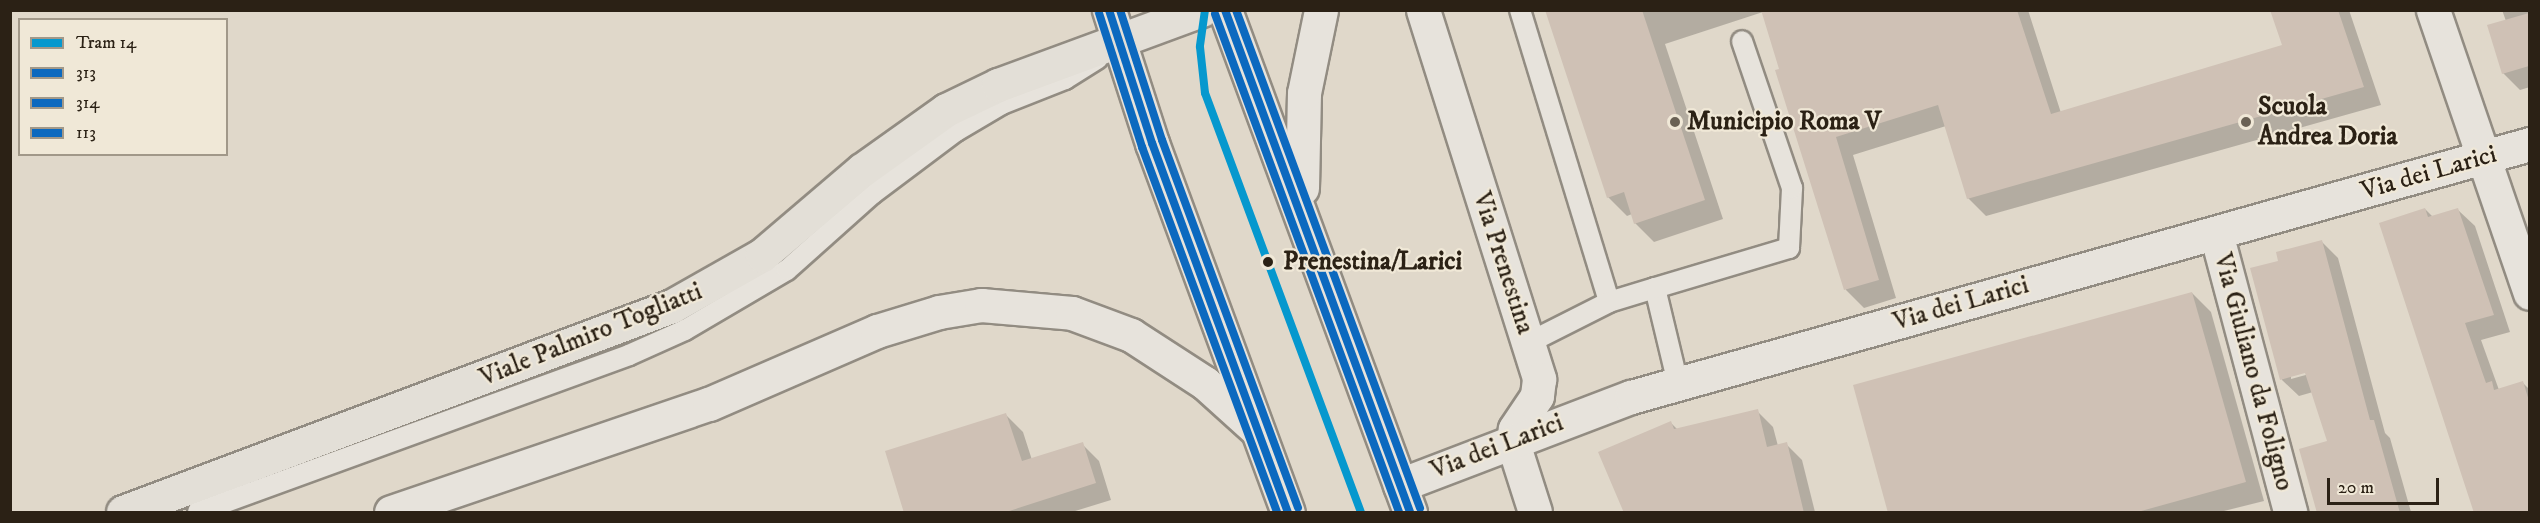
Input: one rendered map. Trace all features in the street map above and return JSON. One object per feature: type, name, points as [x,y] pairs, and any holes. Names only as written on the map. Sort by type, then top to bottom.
[{"type":"main road","name":"Viale Palmiro Togliatti","points":[[123,513],[569,348],[680,302],[762,255],[879,156],[946,110],[1120,26],[1202,10]]},
{"type":"street","points":[[1108,10],[1120,26],[1256,429],[1288,513]]},
{"type":"street","points":[[1225,10],[1303,214],[1405,499]]},
{"type":"street","points":[[1303,214],[1304,93],[1321,10]]},
{"type":"street","name":"Via Prenestina","points":[[1423,10],[1528,343],[1539,389],[1515,429],[1513,443]]},
{"type":"street","points":[[2433,10],[2529,293]]},
{"type":"street","name":"Via dei Larici","points":[[1405,499],[1513,443],[1590,411],[1678,384],[2529,144]]},
{"type":"street","name":"Via Giuliano da Foligno","points":[[2216,232],[2290,513]]},
{"type":"street","points":[[405,509],[709,404],[877,331],[939,312],[981,305],[1065,312],[1131,335],[1205,383],[1256,429]]},
{"type":"street","points":[[1513,443],[1535,513]]},
{"type":"lane","points":[[1520,10],[1609,302]]},
{"type":"lane","name":"Viale Palmiro Togliatti","points":[[198,513],[629,356],[685,330],[787,270],[872,194],[956,131],[1002,104],[1083,70],[1120,26]]},
{"type":"lane","points":[[1528,343],[1609,302],[1789,248],[1792,188],[1742,40]]},
{"type":"lane","points":[[1655,288],[1678,384]]},
{"type":"building","points":[[1545,10],[1642,10],[1705,200],[1634,224],[1624,192],[1607,198]]},
{"type":"building","points":[[1761,10],[2017,10],[2051,114],[2282,45],[2270,10],[2338,10],[2364,87],[1967,199],[1938,105],[1836,137],[1879,280],[1844,290],[1775,70],[1779,69]]},
{"type":"building","points":[[2529,13],[2529,66],[2502,74],[2487,25]]},
{"type":"building","points":[[2425,208],[2428,217],[2458,208],[2494,315],[2465,323],[2486,383],[2492,381],[2494,390],[2523,381],[2529,401],[2529,513],[2474,513],[2379,223]]},
{"type":"building","points":[[2322,240],[2370,420],[2374,420],[2400,513],[2317,513],[2299,449],[2327,441],[2305,373],[2280,380],[2250,268],[2278,261],[2276,252]]},
{"type":"building","points":[[2192,292],[2246,482],[2134,513],[1888,513],[1853,385]]},
{"type":"building","points":[[1758,409],[1767,447],[1787,442],[1804,513],[1624,513],[1598,452],[1671,421],[1674,429]]},
{"type":"building","points":[[1006,413],[1022,461],[1083,442],[1096,483],[1003,513],[904,513],[885,451]]},
{"type":"tram line","name":"14","points":[[1205,10],[1200,47],[1205,93],[1361,512]]},
{"type":"transit line","name":"313","points":[[1109,10],[1152,143],[1288,512]]},
{"type":"transit line","name":"113","points":[[1120,10],[1162,140],[1298,508]]},
{"type":"transit line","name":"313","points":[[1225,10],[1410,512]]},
{"type":"transit line","name":"113","points":[[1236,10],[1420,508]]},
{"type":"transit line","name":"314","points":[[1099,13],[1142,147],[1277,512]]},
{"type":"transit line","name":"314","points":[[1215,14],[1399,512]]},
{"type":"place","name":"Municipio Roma V","points":[[1675,122]]},
{"type":"place","name":"Scuola Andrea Doria","points":[[2246,122]]},
{"type":"place","name":"Prenestina/Larici","points":[[1268,262]]}]
